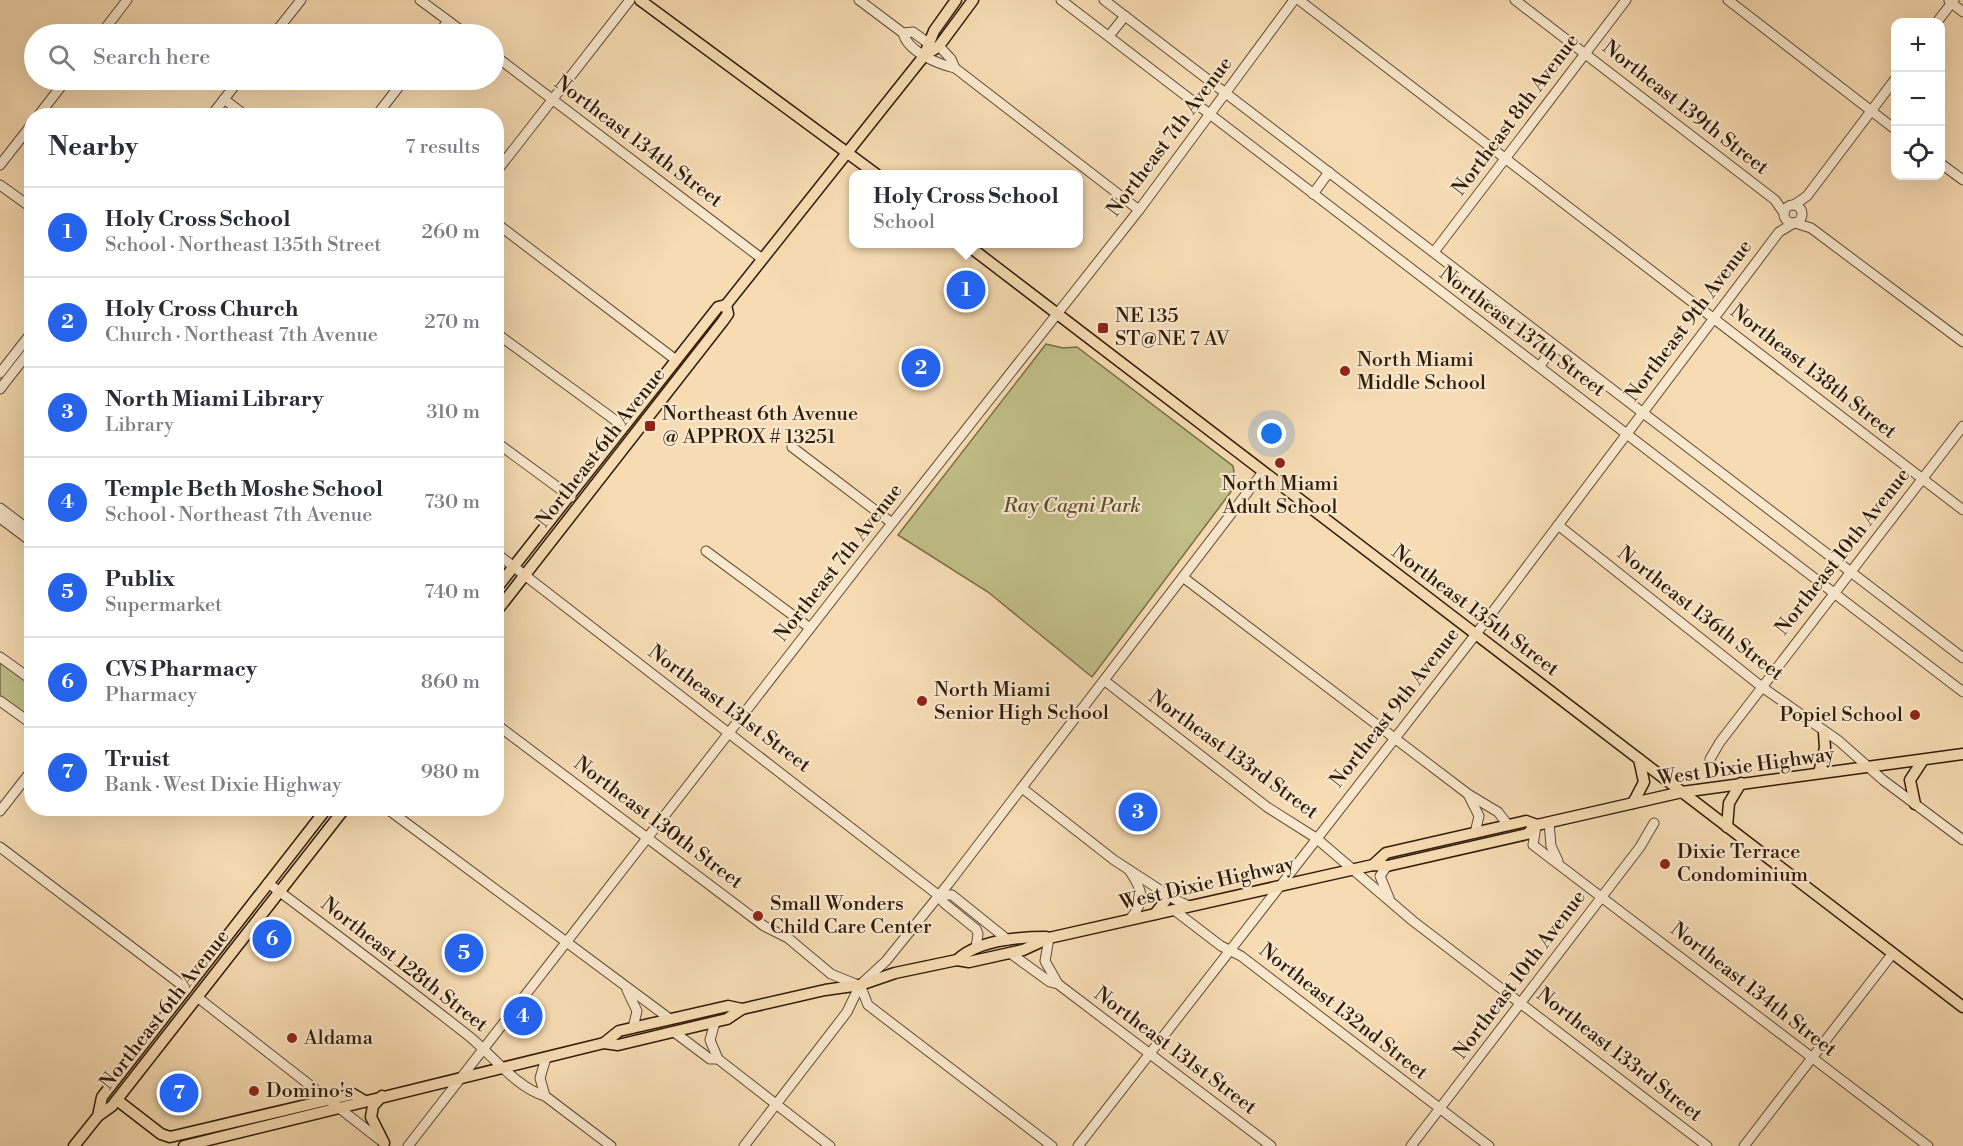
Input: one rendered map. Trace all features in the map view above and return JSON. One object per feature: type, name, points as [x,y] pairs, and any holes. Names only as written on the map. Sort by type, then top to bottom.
[{"type":"main road","points":[[640,0],[870,170]]},
{"type":"main road","name":"Northeast 6th Avenue","points":[[933,45],[956,0]]},
{"type":"main road","name":"Northeast 6th Avenue","points":[[504,579],[571,497],[623,426],[718,307],[726,304],[924,56],[973,0]]},
{"type":"main road","name":"Northeast 135th Street","points":[[972,248],[1963,1007]]},
{"type":"main road","name":"Northeast 6th Avenue","points":[[504,602],[727,315],[726,304]]},
{"type":"main road","points":[[672,386],[676,360]]},
{"type":"main road","points":[[1820,773],[1825,748],[1824,733]]},
{"type":"main road","name":"West Dixie Highway","points":[[604,1043],[619,1031],[728,1006],[742,1009],[825,990],[860,985],[895,973],[957,960],[969,962],[1010,953],[1049,938],[1353,869],[1373,865],[1387,866],[1527,834],[1537,825],[1682,792],[1963,754]]},
{"type":"main road","points":[[1633,803],[1644,782],[1639,758]]},
{"type":"main road","points":[[1915,804],[1910,780],[1923,760]]},
{"type":"main road","points":[[1727,827],[1730,799],[1741,783]]},
{"type":"main road","name":"Northeast 6th Avenue","points":[[98,1116],[102,1097],[321,816]]},
{"type":"main road","name":"Northeast 6th Avenue","points":[[74,1146],[98,1116],[117,1100],[338,816]]},
{"type":"main road","name":"West Dixie Highway","points":[[1373,865],[1386,853],[1526,821],[1537,825]]},
{"type":"main road","points":[[1154,914],[1165,901],[1164,893]]},
{"type":"main road","name":"West Dixie Highway","points":[[957,960],[967,950],[1008,940],[1023,937],[1049,938]]},
{"type":"main road","points":[[197,997],[203,969]]},
{"type":"main road","name":"West Dixie Highway","points":[[183,1146],[209,1143],[339,1109],[382,1095],[464,1078],[604,1043],[618,1045],[733,1018],[742,1009]]},
{"type":"main road","name":"West Dixie Highway","points":[[117,1100],[167,1137],[353,1094],[363,1100]]},
{"type":"main road","points":[[382,1095],[374,1106],[371,1117],[386,1144]]},
{"type":"street","points":[[109,24],[127,0]]},
{"type":"street","points":[[282,24],[301,0]]},
{"type":"street","points":[[420,0],[452,24]]},
{"type":"street","points":[[504,162],[630,0]]},
{"type":"street","points":[[859,0],[903,33],[905,38],[924,56],[955,68],[1139,210]]},
{"type":"street","name":"Northeast 137th Street","points":[[1061,0],[1626,434],[1732,512],[1963,692]]},
{"type":"street","name":"Northeast 137th Street","points":[[1104,0],[1434,252],[1553,347],[1963,658]]},
{"type":"street","name":"Northeast 7th Avenue","points":[[408,1146],[464,1078],[484,1049],[810,628],[1139,210],[1294,0]]},
{"type":"street","name":"Northeast 138th Street","points":[[1299,0],[1963,510]]},
{"type":"street","name":"Northeast 139th Street","points":[[1515,0],[1775,200],[1786,220],[1795,223]]},
{"type":"street","name":"Northeast 8th Avenue","points":[[1434,252],[1626,0]]},
{"type":"street","points":[[1728,0],[1892,126]]},
{"type":"street","points":[[1940,18],[1951,1],[1963,12]]},
{"type":"street","points":[[1109,36],[1125,16]]},
{"type":"street","points":[[903,33],[913,32],[933,45],[951,59],[955,68]]},
{"type":"street","name":"Northeast 134th Street","points":[[504,63],[761,258]]},
{"type":"street","points":[[1784,214],[1807,196],[1891,85]]},
{"type":"street","points":[[44,108],[58,90]]},
{"type":"street","points":[[217,108],[231,90]]},
{"type":"street","points":[[382,108],[396,90]]},
{"type":"street","points":[[224,99],[236,108]]},
{"type":"street","points":[[0,165],[24,134]]},
{"type":"street","points":[[1945,166],[1963,180]]},
{"type":"street","points":[[1313,194],[1329,172]]},
{"type":"street","points":[[0,185],[24,202]]},
{"type":"street","points":[[1807,196],[1802,213],[1795,223],[1811,228],[1963,342]]},
{"type":"street","name":"Northeast 139th Street","points":[[1775,200],[1793,205]]},
{"type":"street","points":[[1793,205],[1802,213],[1811,228]]},
{"type":"street","name":"Northeast 9th Avenue","points":[[1078,1146],[1476,634],[1779,232],[1784,214]]},
{"type":"street","name":"Northeast 9th Avenue","points":[[1779,232],[1795,223]]},
{"type":"street","points":[[504,229],[676,360]]},
{"type":"street","points":[[504,339],[623,426]]},
{"type":"street","points":[[0,373],[24,342]]},
{"type":"street","points":[[1539,366],[1553,347]]},
{"type":"street","points":[[0,389],[24,358]]},
{"type":"street","name":"Northeast 10th Avenue","points":[[1710,759],[1762,687],[1963,426]]},
{"type":"street","points":[[792,447],[892,523]]},
{"type":"street","points":[[504,448],[571,497]]},
{"type":"street","points":[[744,1146],[847,1012],[860,985],[886,961],[938,895],[1105,681],[1263,472]]},
{"type":"street","points":[[0,508],[24,526]]},
{"type":"street","points":[[0,518],[24,536]]},
{"type":"street","name":"Northeast 136th Street","points":[[1558,525],[1762,687],[1824,733],[1839,741],[1915,804],[1963,840]]},
{"type":"street","points":[[706,550],[810,628]]},
{"type":"street","name":"Northeast 131st Street","points":[[504,559],[938,895],[944,903],[976,929],[978,934],[976,948]]},
{"type":"street","points":[[1184,578],[1468,794],[1498,812],[1508,825]]},
{"type":"street","points":[[0,657],[24,674]]},
{"type":"street","name":"Northeast 133rd Street","points":[[1105,681],[1266,807],[1316,838],[1394,905],[1707,1146]]},
{"type":"street","points":[[0,701],[24,718]]},
{"type":"street","name":"Northeast 130th Street","points":[[504,730],[746,912],[788,938],[831,974],[860,985]]},
{"type":"street","points":[[0,811],[24,780]]},
{"type":"street","points":[[1022,788],[1129,870],[1139,884],[1142,896],[1140,906],[1130,919]]},
{"type":"street","points":[[1468,794],[1479,816],[1475,832]]},
{"type":"street","points":[[398,816],[670,1020]]},
{"type":"street","points":[[1549,822],[1551,846],[1558,861]]},
{"type":"street","name":"Northeast 10th Avenue","points":[[1411,1146],[1644,841],[1654,822]]},
{"type":"street","name":"Northeast 134th Street","points":[[1537,825],[1533,845],[1558,861],[1928,1146]]},
{"type":"street","points":[[0,848],[187,989]]},
{"type":"street","name":"Northeast 133rd Street","points":[[1387,866],[1380,876],[1383,888],[1394,905]]},
{"type":"street","points":[[1129,870],[1136,872],[1164,893],[1189,906]]},
{"type":"street","name":"Northeast 128th Street","points":[[268,884],[484,1049],[536,1094],[546,1096],[611,1146]]},
{"type":"street","name":"Northeast 131st Street","points":[[938,895],[952,895],[1008,940]]},
{"type":"street","name":"Northeast 132nd Street","points":[[1174,909],[1229,950],[1241,956],[1489,1146]]},
{"type":"street","name":"Northeast 131st Street","points":[[1049,938],[1046,961],[1058,984]]},
{"type":"street","name":"Northeast 131st Street","points":[[1010,953],[1050,982],[1058,984],[1271,1146]]},
{"type":"street","points":[[1744,1146],[1893,953]]},
{"type":"street","points":[[860,985],[867,1005],[1052,1146]]},
{"type":"street","points":[[627,990],[637,1011],[633,1028]]},
{"type":"street","points":[[197,997],[386,1144]]},
{"type":"street","points":[[715,1022],[710,1040],[718,1059],[831,1146]]},
{"type":"street","points":[[674,1032],[710,1059],[718,1059]]},
{"type":"street","points":[[546,1058],[540,1078],[546,1096]]},
{"type":"green space","name":"Ray Cagni Park","points":[[1046,344],[1063,348],[1077,347],[1233,466],[1236,485],[1092,677],[988,592],[898,535]]},
{"type":"green space","points":[[0,660],[24,678],[24,716],[0,697]]},
{"type":"place","name":"Holy Cross School","points":[[966,290]]},
{"type":"place","name":"NE 135 ST@NE 7 AV","points":[[1103,328]]},
{"type":"place","name":"Holy Cross Church","points":[[921,368]]},
{"type":"place","name":"North Miami Middle School","points":[[1345,371]]},
{"type":"place","name":"Northeast 6th Avenue @ APPROX # 13251","points":[[650,426]]},
{"type":"place","name":"North Miami Adult School","points":[[1280,463]]},
{"type":"place","name":"North Miami Senior High School","points":[[922,701]]},
{"type":"place","name":"Popiel School","points":[[1915,715]]},
{"type":"place","name":"North Miami Library","points":[[1138,812]]},
{"type":"place","name":"Dixie Terrace Condominium","points":[[1665,864]]},
{"type":"place","name":"Small Wonders Child Care Center","points":[[758,916]]},
{"type":"place","name":"CVS Pharmacy","points":[[272,939]]},
{"type":"place","name":"Publix","points":[[464,953]]},
{"type":"place","name":"Temple Beth Moshe School","points":[[523,1016]]},
{"type":"place","name":"Aldama","points":[[292,1038]]},
{"type":"place","name":"Domino's","points":[[254,1091]]},
{"type":"place","name":"Truist","points":[[179,1093]]}]
